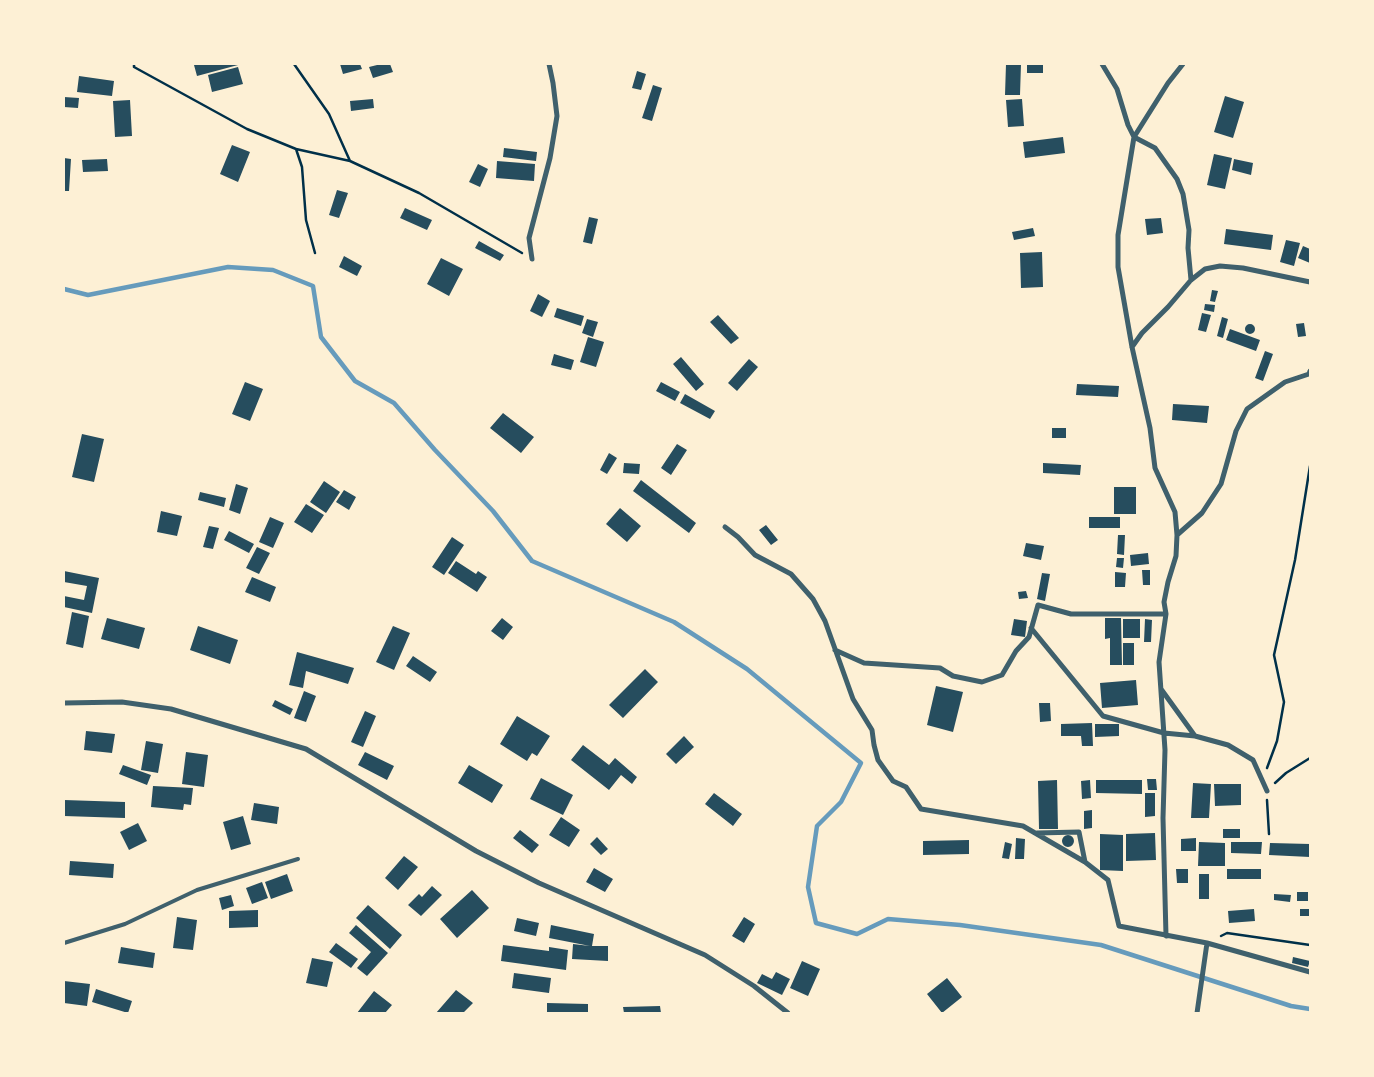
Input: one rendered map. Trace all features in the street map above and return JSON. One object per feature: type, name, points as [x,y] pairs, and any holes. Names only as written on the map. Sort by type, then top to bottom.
[{"type":"street","points":[[532,259],[530,238],[550,158],[557,116],[549,64]]},
{"type":"street","points":[[1102,64],[1117,89],[1128,125],[1134,137],[1155,148],[1177,179],[1189,230],[1188,248],[1191,280]]},
{"type":"street","points":[[1166,936],[1163,818],[1164,733],[1159,662],[1166,614],[1164,602],[1176,556],[1177,535],[1175,512],[1155,468],[1150,428],[1132,347],[1118,267],[1118,234],[1134,137],[1168,83],[1183,64]]},
{"type":"street","points":[[1132,347],[1142,333],[1168,308],[1191,280],[1204,270],[1220,266],[1243,268],[1310,282]]},
{"type":"street","points":[[1177,535],[1202,513],[1221,484],[1236,431],[1247,409],[1285,382],[1309,374],[1310,371]]},
{"type":"street","points":[[725,527],[738,537],[755,555],[791,574],[814,599],[825,621],[853,699],[872,730],[878,760],[892,781],[906,787],[921,809],[1023,826],[1037,833],[1085,862],[1108,880],[1119,926],[1207,943],[1310,972]]},
{"type":"street","points":[[835,650],[864,663],[940,668],[953,676],[982,682],[1002,674],[1016,651],[1029,637],[1038,605],[1071,614],[1166,614]]},
{"type":"street","points":[[1031,628],[1103,716],[1164,733],[1194,736],[1228,745],[1253,760],[1267,791]]},
{"type":"street","points":[[1161,689],[1194,736]]},
{"type":"street","points":[[64,702],[122,702],[171,708],[306,748],[476,851],[539,883],[705,955],[754,986],[788,1013]]},
{"type":"street","points":[[1037,833],[1079,832],[1085,862]]},
{"type":"street","points":[[1197,1013],[1207,943]]},
{"type":"lane","points":[[64,943],[125,924],[196,890],[298,859]]},
{"type":"path","points":[[134,64],[134,67],[247,129],[296,149],[350,161],[419,193],[532,259]]},
{"type":"path","points":[[294,64],[329,114],[350,161]]},
{"type":"path","points":[[296,149],[302,167],[306,220],[316,252]]},
{"type":"path","points":[[1262,780],[1277,741],[1284,702],[1274,655],[1295,560],[1310,466]]},
{"type":"path","points":[[1269,834],[1267,791],[1286,773],[1310,758]]},
{"type":"path","points":[[1207,943],[1227,933],[1310,945]]},
{"type":"building","points":[[340,64],[360,64],[362,69],[343,74]]},
{"type":"building","points":[[390,64],[393,72],[373,78],[369,67]]},
{"type":"building","points":[[1006,64],[1021,64],[1020,95],[1005,95]]},
{"type":"building","points":[[1027,64],[1043,65],[1043,73],[1027,73]]},
{"type":"building","points":[[194,65],[238,65],[197,76]]},
{"type":"building","points":[[238,67],[243,84],[212,92],[208,75]]},
{"type":"building","points":[[637,71],[646,74],[641,90],[632,88]]},
{"type":"building","points":[[79,76],[114,81],[112,96],[77,92]]},
{"type":"building","points":[[653,85],[662,88],[652,121],[642,118]]},
{"type":"building","points":[[1225,96],[1244,102],[1233,138],[1214,132]]},
{"type":"building","points":[[64,97],[79,98],[78,108],[64,107]]},
{"type":"building","points":[[373,99],[374,108],[351,111],[350,101]]},
{"type":"building","points":[[1022,99],[1024,126],[1008,127],[1006,100]]},
{"type":"building","points":[[130,100],[132,136],[115,137],[113,101]]},
{"type":"building","points":[[1063,137],[1065,153],[1025,158],[1023,142]]},
{"type":"building","points":[[232,145],[250,152],[238,182],[220,174]]},
{"type":"building","points":[[504,148],[537,152],[536,161],[503,157]]},
{"type":"building","points":[[1214,154],[1232,158],[1225,189],[1207,185]]},
{"type":"building","points":[[64,158],[71,159],[69,191],[64,191]]},
{"type":"building","points":[[107,159],[108,171],[83,172],[82,160]]},
{"type":"building","points":[[1234,159],[1253,163],[1251,175],[1232,170]]},
{"type":"building","points":[[497,161],[535,164],[534,181],[496,178]]},
{"type":"building","points":[[478,164],[488,169],[480,187],[469,182]]},
{"type":"building","points":[[337,190],[348,193],[339,218],[329,215]]},
{"type":"building","points":[[405,208],[432,220],[427,230],[400,218]]},
{"type":"building","points":[[589,217],[598,219],[592,244],[583,242]]},
{"type":"building","points":[[1161,218],[1163,233],[1147,235],[1145,219]]},
{"type":"building","points":[[1033,228],[1035,236],[1014,240],[1012,232]]},
{"type":"building","points":[[1226,229],[1273,235],[1271,250],[1224,244]]},
{"type":"building","points":[[1286,240],[1300,243],[1294,266],[1280,262]]},
{"type":"building","points":[[479,241],[504,255],[500,261],[475,248]]},
{"type":"building","points":[[1303,246],[1310,249],[1310,263],[1298,258]]},
{"type":"building","points":[[1042,252],[1043,287],[1021,288],[1020,253]]},
{"type":"building","points":[[344,256],[362,266],[357,276],[339,267]]},
{"type":"building","points":[[441,258],[463,269],[449,296],[427,284]]},
{"type":"building","points":[[1212,290],[1218,291],[1215,302],[1210,301]]},
{"type":"building","points":[[538,294],[550,301],[542,317],[530,311]]},
{"type":"building","points":[[1205,304],[1215,305],[1214,312],[1204,310]]},
{"type":"building","points":[[557,308],[584,316],[581,326],[554,317]]},
{"type":"building","points":[[1202,313],[1211,315],[1206,332],[1198,330]]},
{"type":"building","points":[[718,315],[739,338],[731,344],[710,322]]},
{"type":"building","points":[[1222,317],[1228,319],[1223,338],[1217,336]]},
{"type":"building","points":[[587,319],[598,322],[593,337],[582,333]]},
{"type":"building","points":[[1304,323],[1306,336],[1298,337],[1296,324]]},
{"type":"building","points":[[1248,324],[1252,324],[1255,329],[1254,333],[1248,334],[1245,331],[1245,327]]},
{"type":"building","points":[[1230,329],[1260,340],[1256,351],[1226,340]]},
{"type":"building","points":[[588,337],[604,342],[596,367],[580,362]]},
{"type":"building","points":[[1265,351],[1273,354],[1263,381],[1255,378]]},
{"type":"building","points":[[554,354],[574,360],[571,370],[551,365]]},
{"type":"building","points":[[681,357],[704,384],[696,391],[673,364]]},
{"type":"building","points":[[749,359],[758,367],[737,391],[728,383]]},
{"type":"building","points":[[245,382],[263,389],[250,421],[232,414]]},
{"type":"building","points":[[661,382],[680,392],[675,401],[656,391]]},
{"type":"building","points":[[1077,384],[1119,386],[1118,397],[1076,395]]},
{"type":"building","points":[[685,394],[715,411],[710,419],[680,403]]},
{"type":"building","points":[[1173,404],[1209,406],[1207,423],[1172,420]]},
{"type":"building","points":[[503,413],[534,437],[521,453],[490,428]]},
{"type":"building","points":[[1052,428],[1066,428],[1066,438],[1052,438]]},
{"type":"building","points":[[82,434],[104,439],[94,482],[72,477]]},
{"type":"building","points":[[677,444],[687,450],[671,475],[661,468]]},
{"type":"building","points":[[609,453],[617,458],[607,474],[600,470]]},
{"type":"building","points":[[624,463],[640,464],[639,474],[623,473]]},
{"type":"building","points":[[1043,463],[1081,465],[1080,475],[1043,473]]},
{"type":"building","points":[[641,480],[696,523],[689,533],[633,491]]},
{"type":"building","points":[[324,481],[340,492],[326,513],[310,502]]},
{"type":"building","points":[[236,484],[248,488],[240,514],[229,510]]},
{"type":"building","points":[[1114,487],[1136,487],[1136,514],[1114,514]]},
{"type":"building","points":[[344,490],[356,497],[349,510],[336,502]]},
{"type":"building","points":[[200,492],[226,498],[224,507],[198,500]]},
{"type":"building","points":[[306,504],[324,515],[312,533],[294,522]]},
{"type":"building","points":[[620,508],[641,526],[627,542],[606,524]]},
{"type":"building","points":[[161,511],[182,516],[177,536],[157,532]]},
{"type":"building","points":[[270,517],[284,523],[273,548],[259,542]]},
{"type":"building","points":[[1089,517],[1120,517],[1120,528],[1089,528]]},
{"type":"building","points":[[766,525],[778,540],[771,545],[759,530]]},
{"type":"building","points":[[209,526],[219,528],[213,549],[203,547]]},
{"type":"building","points":[[229,531],[254,544],[249,553],[224,540]]},
{"type":"building","points":[[1118,535],[1125,535],[1124,555],[1117,554]]},
{"type":"building","points":[[452,537],[464,545],[444,575],[432,567]]},
{"type":"building","points":[[1026,543],[1044,546],[1041,560],[1023,556]]},
{"type":"building","points":[[257,547],[270,553],[259,574],[246,568]]},
{"type":"building","points":[[1148,553],[1149,564],[1131,566],[1130,555]]},
{"type":"building","points":[[1117,558],[1124,558],[1123,568],[1116,567]]},
{"type":"building","points":[[456,561],[476,574],[478,571],[487,577],[477,592],[448,573]]},
{"type":"building","points":[[1142,570],[1150,570],[1150,585],[1143,585]]},
{"type":"building","points":[[64,571],[99,578],[92,613],[64,607],[64,596],[84,600],[87,586],[64,582]]},
{"type":"building","points":[[1115,572],[1126,573],[1125,587],[1115,587]]},
{"type":"building","points":[[1042,573],[1050,574],[1045,601],[1037,599]]},
{"type":"building","points":[[252,577],[276,587],[270,602],[245,592]]},
{"type":"building","points":[[1026,591],[1028,598],[1019,599],[1018,592]]},
{"type":"building","points":[[72,612],[89,616],[83,648],[66,644]]},
{"type":"building","points":[[107,618],[145,628],[139,649],[101,639]]},
{"type":"building","points":[[502,618],[513,627],[503,640],[491,631]]},
{"type":"building","points":[[1105,618],[1121,618],[1122,665],[1110,665],[1110,638],[1105,639]]},
{"type":"building","points":[[1014,619],[1027,621],[1025,637],[1011,635]]},
{"type":"building","points":[[1123,619],[1140,619],[1140,638],[1123,638]]},
{"type":"building","points":[[1145,619],[1152,620],[1151,642],[1144,642]]},
{"type":"building","points":[[198,626],[238,640],[230,664],[190,650]]},
{"type":"building","points":[[393,626],[410,633],[394,670],[376,662]]},
{"type":"building","points":[[1123,643],[1134,643],[1134,665],[1123,665]]},
{"type":"building","points":[[297,652],[354,668],[348,684],[306,671],[303,688],[289,685]]},
{"type":"building","points":[[413,656],[437,672],[430,682],[406,666]]},
{"type":"building","points":[[645,669],[658,682],[623,718],[609,705]]},
{"type":"building","points":[[1136,680],[1138,705],[1102,708],[1100,683]]},
{"type":"building","points":[[936,686],[963,692],[953,732],[927,725]]},
{"type":"building","points":[[304,691],[316,696],[306,722],[294,718]]},
{"type":"building","points":[[275,700],[293,709],[290,715],[272,706]]},
{"type":"building","points":[[1039,703],[1050,703],[1051,721],[1040,722]]},
{"type":"building","points":[[365,711],[376,716],[363,747],[351,742]]},
{"type":"building","points":[[517,716],[550,736],[537,756],[532,753],[527,761],[500,744]]},
{"type":"building","points":[[1092,723],[1093,746],[1082,746],[1081,736],[1061,736],[1061,724]]},
{"type":"building","points":[[1095,724],[1119,724],[1119,736],[1095,737]]},
{"type":"building","points":[[86,731],[115,734],[112,753],[84,750]]},
{"type":"building","points":[[684,736],[694,747],[676,764],[666,754]]},
{"type":"building","points":[[146,741],[163,744],[158,773],[141,770]]},
{"type":"building","points":[[583,745],[609,765],[615,758],[637,777],[632,784],[621,775],[609,790],[571,760]]},
{"type":"building","points":[[186,752],[208,755],[204,787],[182,784]]},
{"type":"building","points":[[365,752],[394,766],[387,780],[358,765]]},
{"type":"building","points":[[123,765],[151,775],[147,785],[119,774]]},
{"type":"building","points":[[469,765],[503,785],[492,803],[458,783]]},
{"type":"building","points":[[541,778],[573,795],[563,815],[530,799]]},
{"type":"building","points":[[1147,779],[1156,779],[1157,790],[1148,790]]},
{"type":"building","points":[[1057,780],[1058,829],[1039,829],[1038,781]]},
{"type":"building","points":[[1090,780],[1091,798],[1082,799],[1081,781]]},
{"type":"building","points":[[1096,780],[1142,780],[1142,794],[1096,793]]},
{"type":"building","points":[[1193,783],[1211,784],[1209,818],[1191,818]]},
{"type":"building","points":[[1214,784],[1241,784],[1241,805],[1215,806]]},
{"type":"building","points":[[153,786],[193,788],[191,805],[184,804],[183,810],[151,807]]},
{"type":"building","points":[[714,793],[742,814],[733,826],[705,804]]},
{"type":"building","points":[[1145,793],[1155,793],[1155,816],[1145,817]]},
{"type":"building","points":[[64,800],[125,802],[125,818],[64,816]]},
{"type":"building","points":[[254,803],[279,807],[277,824],[251,820]]},
{"type":"building","points":[[1092,810],[1092,828],[1084,829],[1084,811]]},
{"type":"building","points":[[243,816],[251,844],[231,850],[223,822]]},
{"type":"building","points":[[561,817],[580,830],[569,847],[549,835]]},
{"type":"building","points":[[138,823],[147,841],[129,850],[120,832]]},
{"type":"building","points":[[1223,829],[1240,829],[1240,838],[1223,838]]},
{"type":"building","points":[[520,830],[539,845],[532,853],[513,838]]},
{"type":"building","points":[[1155,833],[1156,860],[1126,861],[1126,834]]},
{"type":"building","points":[[1100,834],[1123,835],[1123,871],[1100,870]]},
{"type":"building","points":[[1068,835],[1074,841],[1068,847],[1062,841]]},
{"type":"building","points":[[597,837],[608,849],[601,855],[590,844]]},
{"type":"building","points":[[1016,838],[1025,839],[1024,859],[1015,859]]},
{"type":"building","points":[[1196,838],[1196,851],[1181,851],[1181,839]]},
{"type":"building","points":[[969,840],[969,854],[923,855],[923,841]]},
{"type":"building","points":[[1005,842],[1012,844],[1009,859],[1002,858]]},
{"type":"building","points":[[1199,842],[1225,843],[1225,866],[1198,866]]},
{"type":"building","points":[[1231,842],[1262,842],[1261,854],[1231,853]]},
{"type":"building","points":[[1270,843],[1310,844],[1310,857],[1269,855]]},
{"type":"building","points":[[404,856],[418,867],[398,890],[385,878]]},
{"type":"building","points":[[70,861],[114,864],[113,878],[69,875]]},
{"type":"building","points":[[594,868],[613,879],[605,892],[586,882]]},
{"type":"building","points":[[1176,869],[1188,869],[1188,883],[1177,883]]},
{"type":"building","points":[[1227,869],[1261,869],[1261,879],[1227,879]]},
{"type":"building","points":[[287,874],[293,891],[271,899],[265,882]]},
{"type":"building","points":[[1199,874],[1209,874],[1209,899],[1199,899]]},
{"type":"building","points":[[262,882],[268,898],[252,904],[246,888]]},
{"type":"building","points":[[432,886],[442,895],[421,916],[408,905],[419,894],[422,897]]},
{"type":"building","points":[[472,890],[489,908],[457,938],[440,919]]},
{"type":"building","points":[[1297,892],[1308,892],[1308,901],[1297,901]]},
{"type":"building","points":[[1274,894],[1291,895],[1290,902],[1274,900]]},
{"type":"building","points":[[231,895],[234,906],[222,910],[219,898]]},
{"type":"building","points":[[368,905],[402,935],[390,949],[356,918]]},
{"type":"building","points":[[1254,909],[1255,921],[1229,923],[1228,911]]},
{"type":"building","points":[[1300,909],[1309,909],[1310,916],[1300,916]]},
{"type":"building","points":[[258,910],[258,927],[229,928],[229,911]]},
{"type":"building","points":[[177,917],[197,920],[193,950],[173,948]]},
{"type":"building","points":[[744,917],[755,924],[744,943],[732,936]]},
{"type":"building","points":[[517,918],[539,923],[536,936],[514,931]]},
{"type":"building","points":[[356,925],[388,953],[367,976],[357,968],[371,952],[349,933]]},
{"type":"building","points":[[551,925],[594,934],[592,946],[608,946],[608,961],[572,959],[573,944],[590,946],[549,938]]},
{"type":"building","points":[[336,943],[358,959],[351,968],[329,952]]},
{"type":"building","points":[[503,945],[549,951],[549,947],[568,950],[566,970],[501,961]]},
{"type":"building","points":[[121,947],[155,953],[153,968],[118,963]]},
{"type":"building","points":[[1293,957],[1310,961],[1308,967],[1292,963]]},
{"type":"building","points":[[312,958],[333,962],[327,987],[306,983]]},
{"type":"building","points":[[802,961],[820,969],[808,996],[790,988]]},
{"type":"building","points":[[776,972],[790,979],[782,995],[757,983],[762,974],[772,979]]},
{"type":"building","points":[[514,973],[551,978],[549,993],[512,988]]},
{"type":"building","points":[[947,978],[962,997],[942,1013],[927,994]]},
{"type":"building","points":[[64,981],[90,984],[87,1006],[64,1003]]},
{"type":"building","points":[[96,989],[132,1001],[128,1013],[92,1002]]},
{"type":"building","points":[[456,990],[473,1003],[463,1013],[436,1013]]},
{"type":"building","points":[[374,991],[392,1005],[385,1013],[357,1013]]},
{"type":"building","points":[[547,1003],[588,1004],[588,1013],[547,1013]]},
{"type":"building","points":[[660,1006],[661,1013],[624,1013],[623,1007]]},
{"type":"waterway","points":[[64,289],[88,295],[228,267],[273,270],[313,286],[321,337],[355,381],[394,403],[435,450],[493,511],[532,561],[674,622],[747,669],[861,763],[841,802],[817,826],[808,887],[816,923],[857,934],[888,919],[960,925],[1101,945],[1291,1006],[1310,1009]]}]
